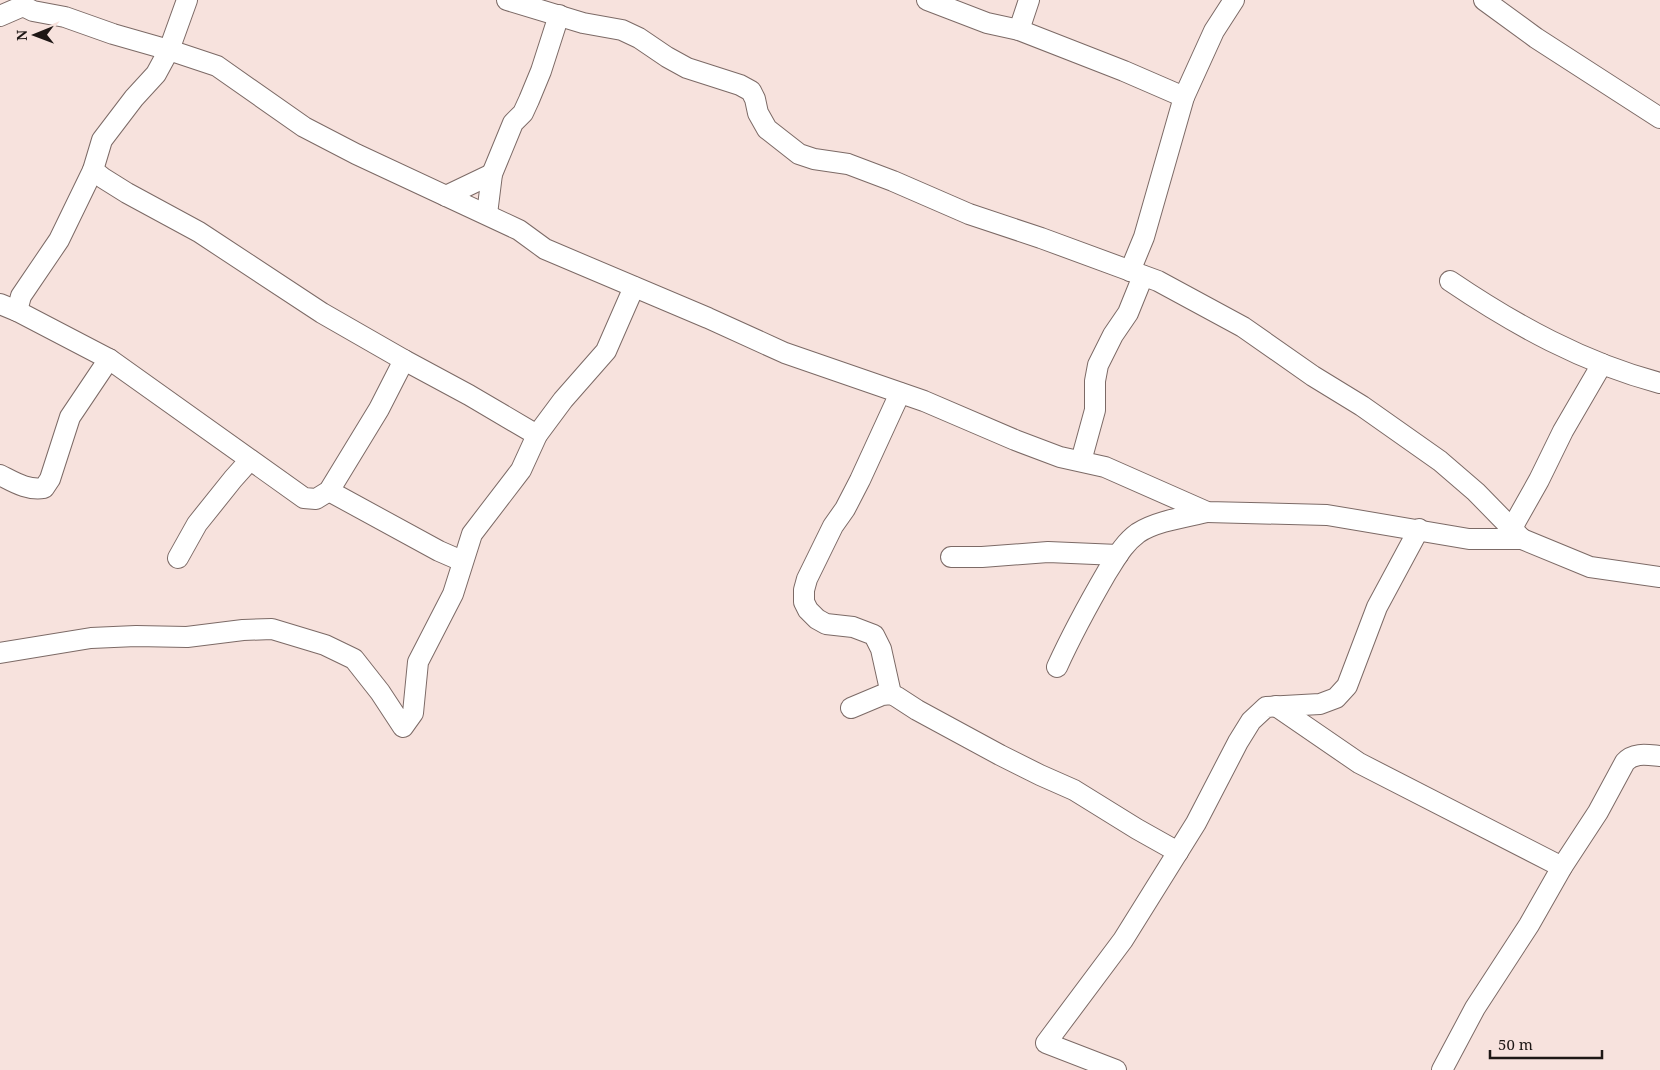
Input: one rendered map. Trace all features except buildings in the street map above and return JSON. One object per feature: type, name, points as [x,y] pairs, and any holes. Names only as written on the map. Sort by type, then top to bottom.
[{"type":"street","points":[[187,0],[169,50],[156,74],[134,98],[102,140],[93,170],[59,240],[21,296],[9,307],[109,359],[304,498],[316,500],[329,491],[379,409],[404,360]]},
{"type":"street","points":[[507,0],[583,23],[622,30],[639,38],[687,68],[740,85],[751,92],[755,99],[758,113],[767,129],[799,154],[814,159],[848,164],[969,214],[1158,281],[1243,327],[1312,376],[1362,406],[1440,461],[1476,492],[1517,533],[1590,567],[1660,577]]},
{"type":"street","points":[[927,0],[987,23],[1019,30],[1124,71],[1184,97]]},
{"type":"street","points":[[1019,30],[1029,0]]},
{"type":"street","points":[[1081,461],[1095,410],[1094,382],[1098,365],[1128,313],[1147,228],[1184,97],[1214,31],[1234,0]]},
{"type":"street","points":[[1484,0],[1536,38],[1660,118]]},
{"type":"street","points":[[0,15],[23,3],[33,11],[64,17],[216,66],[304,127],[356,154],[519,230],[545,249],[708,318],[784,353],[924,401],[1060,457],[1106,467],[1207,512]]},
{"type":"street","points":[[487,214],[492,174],[513,123],[523,113],[529,100],[541,71],[559,15]]},
{"type":"street","points":[[93,170],[127,193],[199,232],[322,313],[537,435]]},
{"type":"street","points":[[446,196],[492,174]]},
{"type":"street","points":[[1450,281],[1494,311],[1553,343],[1602,364],[1660,383]]},
{"type":"street","points":[[0,653],[91,638],[136,636],[187,637],[243,630],[272,629],[325,645],[354,659],[380,692],[403,728],[413,713],[418,662],[453,594],[472,534],[521,470],[537,435],[562,400],[606,351],[634,287]]},
{"type":"street","points":[[0,475],[35,490],[44,488],[50,479],[70,417],[109,359]]},
{"type":"street","points":[[1517,533],[1563,431],[1602,364]]},
{"type":"street","points":[[891,694],[881,649],[874,635],[852,627],[826,624],[817,619],[808,610],[804,602],[804,590],[807,579],[833,526],[860,480],[900,393]]},
{"type":"street","points":[[178,558],[197,524],[250,460]]},
{"type":"street","points":[[329,491],[439,551],[462,561]]},
{"type":"street","points":[[1057,667],[1072,635],[1118,555],[1137,534],[1150,527],[1207,512],[1327,515],[1469,539],[1517,533]]},
{"type":"street","points":[[1116,1070],[1046,1043],[1123,940],[1196,823],[1251,721],[1266,707],[1320,704],[1336,698],[1347,686],[1377,608],[1418,529]]},
{"type":"street","points":[[951,557],[982,557],[1048,552],[1118,555]]},
{"type":"street","points":[[851,708],[867,700],[891,694],[1000,755],[1074,790],[1137,830],[1178,852]]},
{"type":"street","points":[[1276,706],[1359,763],[1562,867]]},
{"type":"street","points":[[1442,1070],[1476,1008],[1598,812],[1625,762],[1630,757],[1635,756],[1660,756]]}]
